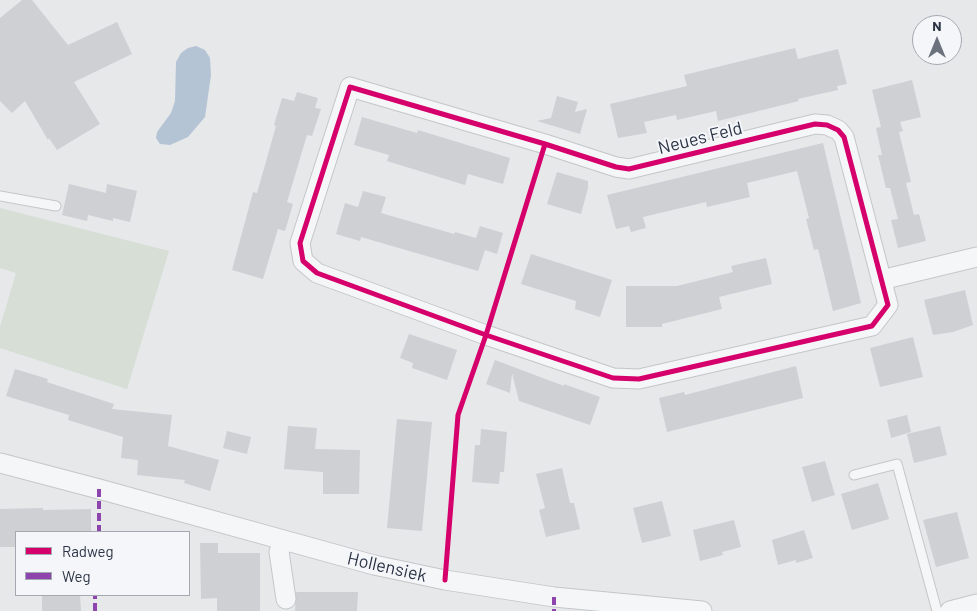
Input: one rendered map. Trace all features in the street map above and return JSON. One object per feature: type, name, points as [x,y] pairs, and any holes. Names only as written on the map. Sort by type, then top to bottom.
[{"type":"street","name":"Neues Feld","points":[[350,87],[545,144],[616,167],[629,169],[815,124],[827,125],[838,130],[844,137],[881,280],[888,305],[872,326],[639,379],[613,378],[486,335],[317,273],[304,261],[300,242],[350,87]]},
{"type":"street","points":[[881,280],[977,257]]},
{"type":"street","name":"Hollensiek","points":[[0,463],[374,565],[445,580],[554,597],[702,611]]},
{"type":"street","points":[[283,540],[280,552],[286,599]]},
{"type":"street","points":[[950,611],[977,604]]},
{"type":"lane","points":[[0,196],[56,206]]},
{"type":"lane","points":[[854,476],[897,464],[937,611]]},
{"type":"shaded area","points":[[0,208],[169,251],[127,389],[0,348],[0,327],[16,273],[0,268]]},
{"type":"water","points":[[196,46],[205,50],[210,58],[211,75],[205,117],[188,137],[170,145],[160,144],[156,138],[157,132],[171,113],[175,101],[176,62],[181,53],[188,48]]},
{"type":"building","points":[[22,0],[32,0],[68,45],[117,22],[132,54],[74,82],[100,124],[57,150],[49,138],[48,140],[25,101],[12,113],[0,101],[0,18]]},
{"type":"building","points":[[795,48],[798,59],[838,49],[847,84],[837,86],[838,90],[718,121],[716,111],[677,120],[676,115],[644,122],[647,133],[618,138],[610,104],[687,86],[684,75]]},
{"type":"building","points":[[912,80],[921,117],[900,122],[903,131],[899,132],[911,182],[906,183],[914,215],[919,214],[926,241],[898,248],[891,220],[898,219],[890,188],[886,188],[878,155],[882,155],[876,128],[881,127],[872,90]]},
{"type":"building","points":[[297,92],[318,98],[315,108],[321,109],[312,136],[307,135],[287,202],[293,204],[285,231],[278,229],[263,279],[232,270],[253,192],[257,193],[282,98],[294,101]]},
{"type":"building","points":[[557,96],[578,102],[575,112],[587,109],[580,134],[537,121],[551,118]]},
{"type":"building","points":[[362,117],[417,133],[418,130],[510,158],[503,184],[468,174],[465,185],[387,161],[389,155],[354,145]]},
{"type":"building","points":[[823,143],[861,303],[833,311],[818,249],[814,250],[806,219],[809,218],[797,171],[747,183],[750,197],[707,207],[706,202],[643,217],[646,228],[631,232],[629,226],[616,229],[607,195]]},
{"type":"building","points":[[557,172],[588,181],[581,214],[547,204]]},
{"type":"building","points":[[69,184],[106,193],[107,184],[137,191],[130,222],[113,218],[113,221],[88,215],[87,221],[62,215]]},
{"type":"building","points":[[363,191],[386,197],[381,213],[454,234],[455,232],[476,238],[480,226],[503,233],[497,254],[485,250],[478,271],[361,237],[360,241],[336,234],[345,203],[358,207]]},
{"type":"building","points":[[531,254],[612,280],[600,317],[575,309],[576,301],[521,284]]},
{"type":"building","points":[[766,258],[772,284],[719,297],[722,309],[662,324],[662,327],[626,327],[626,286],[677,286],[733,272],[731,266]]},
{"type":"building","points":[[965,290],[973,325],[953,332],[933,335],[924,300]]},
{"type":"building","points":[[409,334],[457,350],[447,380],[412,368],[413,363],[400,358]]},
{"type":"building","points":[[913,337],[923,377],[880,387],[870,348]]},
{"type":"building","points":[[495,360],[564,386],[564,384],[600,397],[590,425],[519,401],[512,373],[510,393],[486,384]]},
{"type":"building","points":[[796,366],[803,398],[667,432],[659,398],[684,392],[685,395]]},
{"type":"building","points":[[15,369],[48,379],[47,382],[114,404],[112,409],[172,415],[168,446],[219,460],[210,491],[184,483],[185,480],[137,475],[138,460],[121,458],[123,437],[68,420],[69,415],[6,396]]},
{"type":"building","points":[[907,415],[911,432],[891,438],[887,420]]},
{"type":"building","points":[[397,419],[432,422],[422,531],[387,528]]},
{"type":"building","points":[[288,426],[317,428],[315,449],[360,450],[359,494],[323,494],[323,472],[284,469]]},
{"type":"building","points":[[940,426],[947,455],[914,463],[907,434]]},
{"type":"building","points":[[481,429],[507,432],[504,472],[500,472],[499,484],[472,482],[475,445],[480,445]]},
{"type":"building","points":[[227,431],[251,437],[247,454],[223,448]]},
{"type":"building","points":[[825,461],[835,495],[812,502],[802,467]]},
{"type":"building","points":[[562,468],[570,503],[574,503],[580,529],[546,537],[539,510],[545,508],[536,474]]},
{"type":"building","points":[[878,483],[889,519],[852,530],[841,494]]},
{"type":"building","points":[[662,501],[671,536],[642,543],[633,508]]},
{"type":"building","points":[[0,509],[91,509],[91,531],[15,531],[15,547],[0,547]]},
{"type":"building","points":[[957,512],[969,558],[936,567],[923,520]]},
{"type":"building","points":[[734,520],[741,547],[722,552],[723,555],[700,561],[693,530]]},
{"type":"building","points":[[804,530],[813,558],[796,563],[796,560],[778,565],[772,540]]},
{"type":"building","points":[[200,543],[218,543],[218,553],[260,553],[260,611],[217,611],[217,598],[201,599]]},
{"type":"building","points":[[296,592],[358,592],[357,611],[295,611]]},
{"type":"building","points":[[42,596],[80,596],[81,611],[42,611]]},
{"type":"marked path","points":[[99,489],[99,531]]},
{"type":"marked path","points":[[95,596],[95,611]]},
{"type":"marked path","points":[[554,597],[554,611]]},
{"type":"cycle path","points":[[350,87],[545,144],[616,167],[629,169],[815,124],[827,125],[838,130],[844,137],[888,305],[872,326],[639,379],[613,378],[486,335],[317,273],[303,261],[300,243],[350,87]]},
{"type":"cycle path","points":[[445,580],[458,415],[486,335],[545,144]]}]
